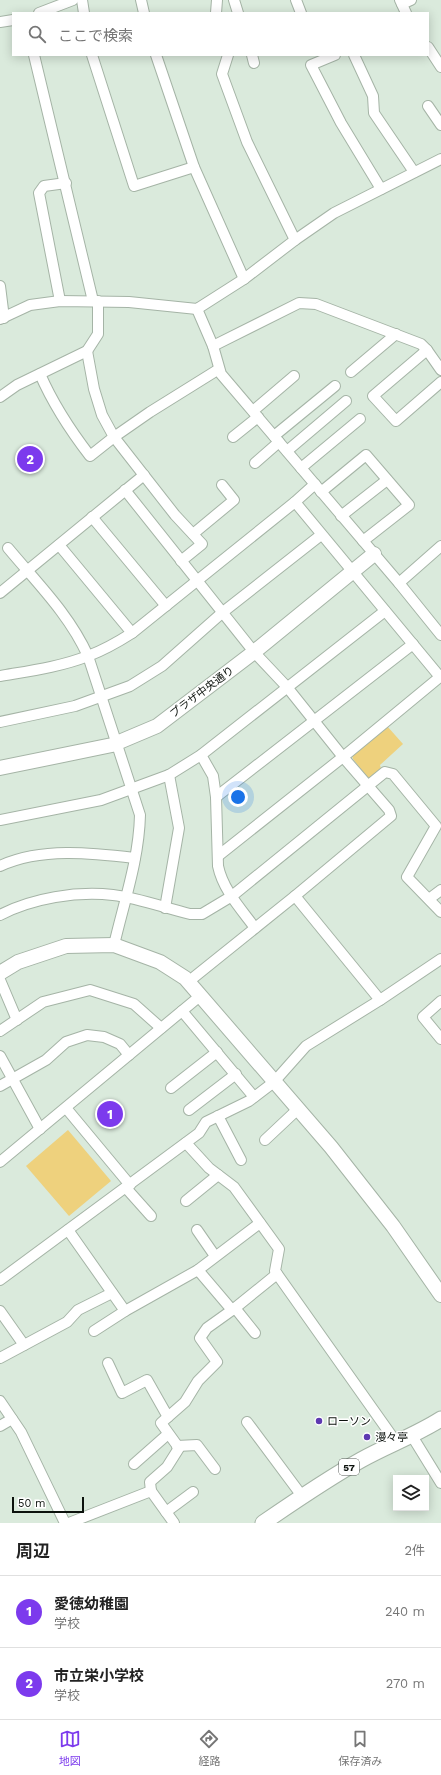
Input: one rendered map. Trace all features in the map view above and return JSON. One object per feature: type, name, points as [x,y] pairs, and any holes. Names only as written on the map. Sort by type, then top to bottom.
[{"type":"main road","name":"57","points":[[263,1523],[343,1470],[396,1442],[412,1436],[441,1419]]},
{"type":"street","points":[[42,12],[73,0]]},
{"type":"street","points":[[82,0],[84,12]]},
{"type":"street","points":[[141,0],[144,12]]},
{"type":"street","points":[[216,12],[217,0]]},
{"type":"street","points":[[234,0],[238,12]]},
{"type":"street","points":[[296,0],[301,12]]},
{"type":"street","points":[[0,22],[12,20]]},
{"type":"street","points":[[429,49],[441,67]]},
{"type":"street","points":[[0,397],[17,385],[87,351],[98,334],[96,301],[34,56]]},
{"type":"street","points":[[92,56],[134,186],[194,167]]},
{"type":"street","points":[[156,56],[194,167],[244,279]]},
{"type":"street","points":[[228,56],[222,74],[247,142],[296,240]]},
{"type":"street","points":[[329,56],[319,58],[311,65],[341,123],[381,189]]},
{"type":"street","points":[[354,56],[373,96],[374,113],[414,172]]},
{"type":"street","points":[[428,106],[441,125]]},
{"type":"street","points":[[0,286],[2,319],[30,305],[60,301],[129,302],[197,309],[244,279],[334,213],[441,159]]},
{"type":"street","points":[[60,301],[39,193],[44,186],[66,183]]},
{"type":"street","points":[[213,346],[299,304],[316,304],[421,344],[441,370]]},
{"type":"street","points":[[197,309],[213,346],[221,374],[441,635]]},
{"type":"street","points":[[351,372],[396,334]]},
{"type":"street","points":[[427,350],[373,396],[396,421],[441,382]]},
{"type":"street","points":[[87,351],[94,389],[100,408],[114,437],[176,515],[202,544],[181,560]]},
{"type":"street","points":[[40,374],[49,395],[63,418],[90,456],[150,412],[219,369]]},
{"type":"street","points":[[233,437],[294,376]]},
{"type":"street","points":[[255,463],[277,439],[335,386]]},
{"type":"street","points":[[287,451],[346,401]]},
{"type":"street","points":[[301,468],[360,419]]},
{"type":"street","points":[[0,676],[41,669],[88,656],[114,645],[132,633],[198,581],[295,502],[366,455],[409,505],[363,541]]},
{"type":"street","points":[[0,593],[144,476]]},
{"type":"street","points":[[341,516],[387,480]]},
{"type":"street","points":[[193,534],[234,500],[222,485]]},
{"type":"street","points":[[125,490],[254,652],[287,688],[343,757],[389,810],[391,816],[188,982]]},
{"type":"street","points":[[218,856],[343,757],[440,677],[295,502]]},
{"type":"street","points":[[92,517],[166,606]]},
{"type":"street","points":[[0,722],[75,706],[130,686],[162,666],[223,613],[321,535]]},
{"type":"street","points":[[59,545],[132,633]]},
{"type":"street","points":[[398,583],[441,546]]},
{"type":"street","points":[[8,548],[58,605],[80,640],[88,656],[116,743],[133,789],[140,815],[140,834],[114,945]]},
{"type":"street","name":"プラザ中央通り","points":[[0,768],[116,743],[157,726],[254,652],[374,554]]},
{"type":"street","points":[[0,820],[101,800],[168,775],[201,755],[385,611]]},
{"type":"street","points":[[216,797],[413,644]]},
{"type":"street","points":[[201,755],[213,776],[216,797],[218,866],[220,877],[255,928]]},
{"type":"street","points":[[0,915],[16,906],[87,894],[125,898],[190,914],[202,914],[232,896],[385,772],[393,774],[439,825],[407,877],[441,912]]},
{"type":"street","points":[[164,908],[179,828],[168,775]]},
{"type":"street","points":[[0,866],[14,859],[66,853],[96,853],[135,858]]},
{"type":"street","points":[[430,900],[441,890]]},
{"type":"street","points":[[295,896],[380,1000]]},
{"type":"street","points":[[0,973],[18,962],[66,946],[114,945],[160,962],[185,978],[298,1109],[393,1226],[441,1295]]},
{"type":"street","points":[[2,1274],[68,1230],[186,1143],[199,1133],[206,1122],[254,1097],[274,1082],[306,1046],[440,961]]},
{"type":"street","points":[[0,980],[17,1020]]},
{"type":"street","points":[[0,1031],[43,1002],[90,990],[134,1004],[161,1028]]},
{"type":"street","points":[[0,1162],[200,996]]},
{"type":"street","points":[[441,1000],[423,1017],[441,1039]]},
{"type":"street","points":[[182,1011],[254,1097]]},
{"type":"street","points":[[0,1086],[46,1060],[66,1042],[87,1035],[104,1037],[120,1044],[129,1055]]},
{"type":"street","points":[[171,1088],[217,1052]]},
{"type":"street","points":[[0,1056],[40,1129]]},
{"type":"street","points":[[188,1110],[236,1074]]},
{"type":"street","points":[[66,1108],[151,1216]]},
{"type":"street","points":[[265,1140],[298,1109]]},
{"type":"street","points":[[218,1116],[241,1160]]},
{"type":"street","points":[[186,1143],[209,1168],[234,1187],[279,1248],[275,1271],[396,1442]]},
{"type":"street","points":[[186,1201],[218,1175]]},
{"type":"street","points":[[94,1331],[125,1311],[198,1270],[260,1223]]},
{"type":"street","points":[[68,1230],[125,1311]]},
{"type":"street","points":[[197,1230],[215,1256]]},
{"type":"street","points":[[198,1270],[255,1333]]},
{"type":"street","points":[[174,1523],[152,1491],[150,1482],[167,1467],[179,1448],[161,1423],[186,1402],[198,1381],[217,1362],[200,1338],[207,1328],[234,1309],[277,1274]]},
{"type":"street","points":[[0,1358],[67,1322],[78,1310],[112,1293]]},
{"type":"street","points":[[0,1311],[24,1345]]},
{"type":"street","points":[[108,1363],[122,1392],[147,1380],[168,1417]]},
{"type":"street","points":[[0,1401],[21,1432],[65,1523]]},
{"type":"street","points":[[0,1426],[12,1419]]},
{"type":"street","points":[[247,1422],[302,1496]]},
{"type":"street","points":[[134,1464],[168,1434]]},
{"type":"street","points":[[412,1436],[441,1483]]},
{"type":"street","points":[[177,1446],[197,1445],[215,1469]]},
{"type":"street","points":[[69,1523],[152,1491]]},
{"type":"street","points":[[166,1512],[193,1492]]},
{"type":"shaded area","points":[[387,726],[403,744],[380,765],[381,769],[371,778],[367,777],[353,759],[352,755]]},
{"type":"shaded area","points":[[68,1130],[111,1181],[69,1216],[26,1166]]},
{"type":"place","name":"市立栄小学校","points":[[30,459]]},
{"type":"place","name":"愛徳幼稚園","points":[[110,1114]]},
{"type":"place","name":"ローソン","points":[[319,1421]]},
{"type":"place","name":"漫々亭","points":[[367,1437]]}]
